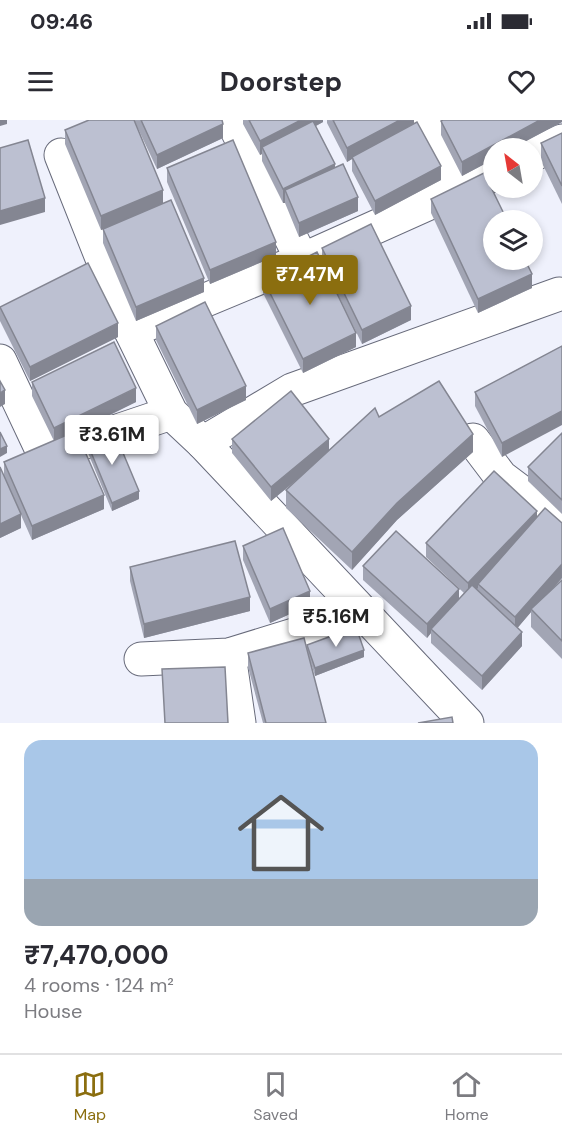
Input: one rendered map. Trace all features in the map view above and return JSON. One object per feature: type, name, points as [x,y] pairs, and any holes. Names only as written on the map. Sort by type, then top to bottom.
[{"type":"street","points":[[232,120],[302,260]]},
{"type":"street","points":[[426,120],[460,190]]},
{"type":"street","points":[[543,150],[562,141]]},
{"type":"street","points":[[61,155],[131,331],[171,413],[203,443],[467,723]]},
{"type":"street","points":[[131,331],[302,260],[483,179]]},
{"type":"street","points":[[203,443],[292,390],[559,294]]},
{"type":"street","points":[[0,361],[41,448],[76,445],[171,413]]},
{"type":"street","points":[[473,440],[501,477],[562,523]]},
{"type":"street","points":[[141,659],[230,655],[365,613]]},
{"type":"street","points":[[230,655],[239,723]]},
{"type":"building","points":[[89,120],[134,120],[163,190],[101,216],[65,130]]},
{"type":"building","points":[[141,120],[222,120],[223,124],[157,155]]},
{"type":"building","points":[[249,120],[301,120],[260,141]]},
{"type":"building","points":[[333,120],[400,120],[347,148]]},
{"type":"building","points":[[540,120],[507,138],[483,138],[483,151],[462,162],[441,121]]},
{"type":"building","points":[[313,121],[335,164],[283,189],[262,147]]},
{"type":"building","points":[[417,122],[441,166],[375,201],[352,157]]},
{"type":"building","points":[[562,133],[562,186],[543,147],[543,142]]},
{"type":"building","points":[[28,140],[45,198],[0,211],[0,148]]},
{"type":"building","points":[[233,140],[276,242],[210,270],[167,168]]},
{"type":"building","points":[[343,164],[358,197],[299,223],[285,190]]},
{"type":"building","points":[[483,173],[483,198],[496,198],[502,210],[483,210],[483,270],[530,270],[532,274],[478,299],[431,199]]},
{"type":"building","points":[[171,200],[204,278],[136,307],[103,229]]},
{"type":"building","points":[[371,224],[411,306],[362,330],[322,248]]},
{"type":"building","points":[[317,252],[356,333],[303,359],[263,279]]},
{"type":"building","points":[[88,263],[118,323],[30,367],[0,307]]},
{"type":"building","points":[[205,302],[246,386],[197,410],[156,326]]},
{"type":"building","points":[[114,342],[136,388],[54,428],[32,382]]},
{"type":"building","points":[[562,346],[562,411],[502,443],[475,392]]},
{"type":"building","points":[[0,381],[5,390],[0,393]]},
{"type":"building","points":[[439,381],[473,434],[397,503],[352,552],[286,490],[375,408],[379,417]]},
{"type":"building","points":[[291,391],[329,439],[271,487],[232,439]]},
{"type":"building","points":[[113,429],[139,491],[112,503],[86,440]]},
{"type":"building","points":[[76,431],[104,495],[32,526],[4,462]]},
{"type":"building","points":[[0,432],[7,446],[0,449]]},
{"type":"building","points":[[562,433],[562,500],[528,467]]},
{"type":"building","points":[[0,467],[21,514],[0,524]]},
{"type":"building","points":[[494,471],[537,511],[468,583],[426,543]]},
{"type":"building","points":[[545,508],[562,523],[562,564],[515,617],[478,584]]},
{"type":"building","points":[[283,528],[310,591],[270,609],[243,546]]},
{"type":"building","points":[[396,531],[459,589],[427,624],[363,566]]},
{"type":"building","points":[[235,541],[250,597],[144,624],[130,567]]},
{"type":"building","points":[[562,580],[562,641],[531,609]]},
{"type":"building","points":[[472,585],[522,632],[482,676],[431,629]]},
{"type":"building","points":[[356,627],[364,650],[315,668],[307,645]]},
{"type":"building","points":[[304,638],[326,723],[266,723],[248,653]]},
{"type":"building","points":[[225,667],[228,723],[165,723],[162,669]]},
{"type":"building","points":[[452,717],[453,723],[418,723]]}]
